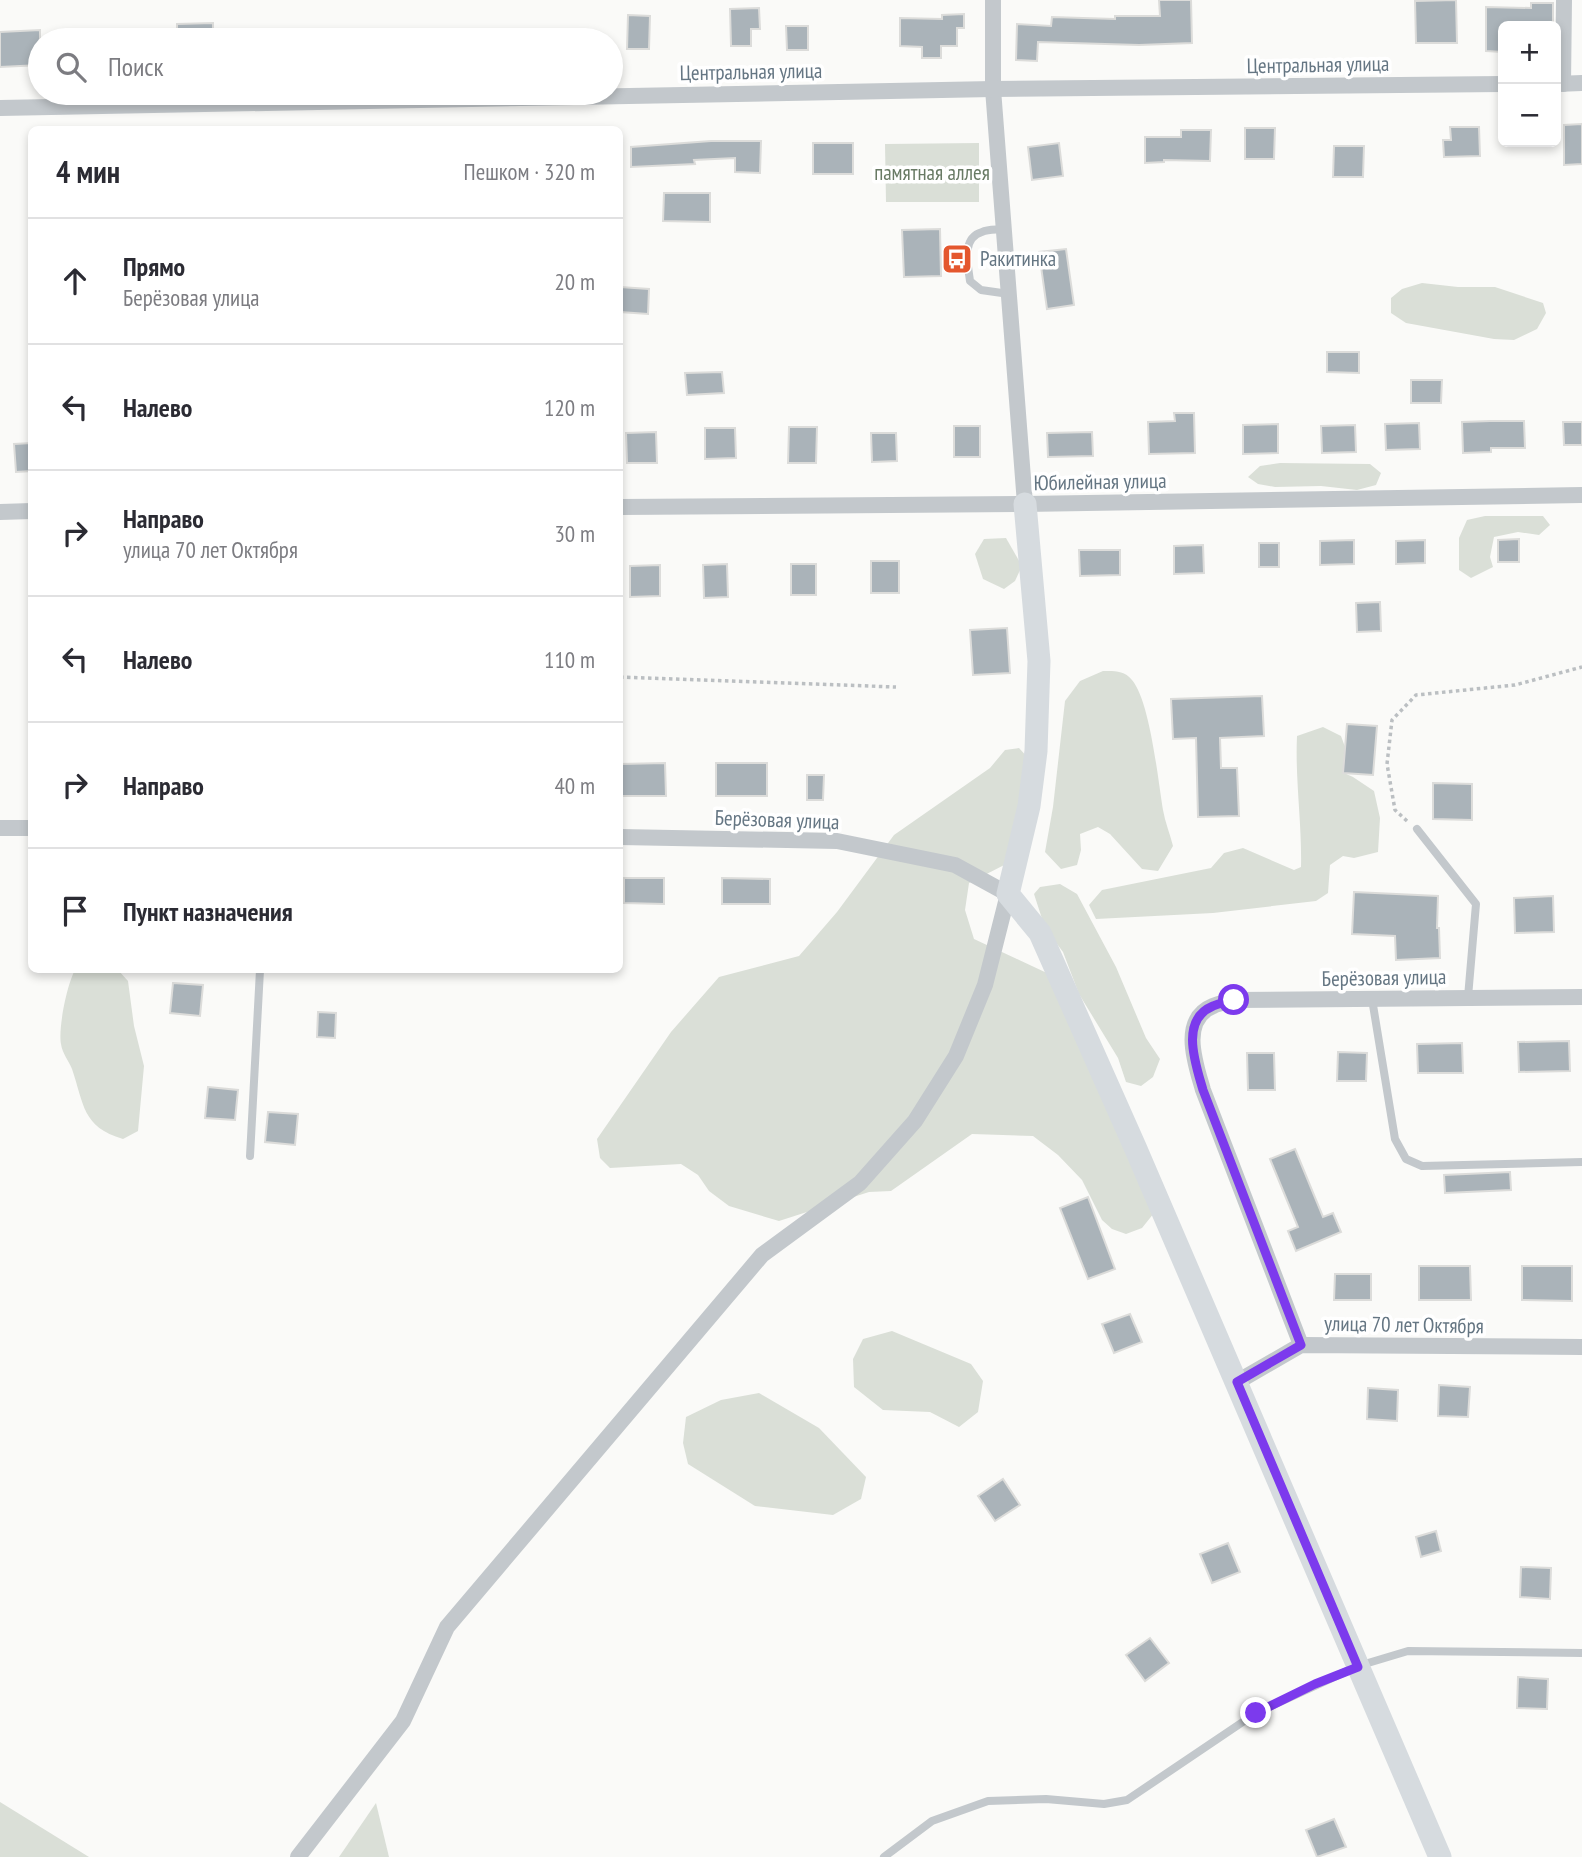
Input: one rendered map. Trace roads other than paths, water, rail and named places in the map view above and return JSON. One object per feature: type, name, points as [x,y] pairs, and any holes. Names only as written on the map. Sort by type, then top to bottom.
[{"type":"street","points":[[298,1857],[403,1721],[447,1628],[456,1617],[762,1255],[860,1183],[915,1121],[957,1056],[985,985],[1029,806],[1036,751],[1039,661],[993,89],[993,0]]},
{"type":"street","points":[[1561,63],[1564,0]]},
{"type":"street","points":[[1561,84],[1582,83]]},
{"type":"street","name":"Центральная улица","points":[[623,96],[1498,84]]},
{"type":"street","name":"Центральная улица","points":[[0,108],[157,105]]},
{"type":"street","name":"Юбилейная улица","points":[[623,507],[1582,495]]},
{"type":"street","points":[[0,512],[28,511]]},
{"type":"street","points":[[0,828],[28,828]]},
{"type":"street","name":"Берёзовая улица","points":[[623,837],[837,841],[955,865],[1008,894]]},
{"type":"street","points":[[1008,894],[1040,933],[1237,1382],[1440,1857]]},
{"type":"street","name":"Берёзовая улица","points":[[1301,1345],[1203,1090],[1192,1048],[1194,1023],[1210,1006],[1234,1000],[1582,997]]},
{"type":"street","name":"улица 70 лет Октября","points":[[1237,1382],[1301,1345],[1582,1347]]},
{"type":"lane","points":[[1004,229],[981,232],[972,238],[966,255],[970,281],[981,290],[1009,294]]},
{"type":"lane","points":[[1417,829],[1476,904],[1468,997]]},
{"type":"lane","points":[[250,1156],[260,973]]},
{"type":"lane","points":[[1372,999],[1395,1139],[1406,1159],[1422,1166],[1582,1162]]},
{"type":"lane","points":[[884,1857],[932,1821],[988,1801],[1045,1799],[1104,1804],[1127,1800],[1256,1713],[1315,1684],[1408,1651],[1582,1653]]},
{"type":"place","name":"Ракитинка","points":[[957,259]]},
{"type":"park label","name":"памятная аллея","points":[[932,173]]}]
